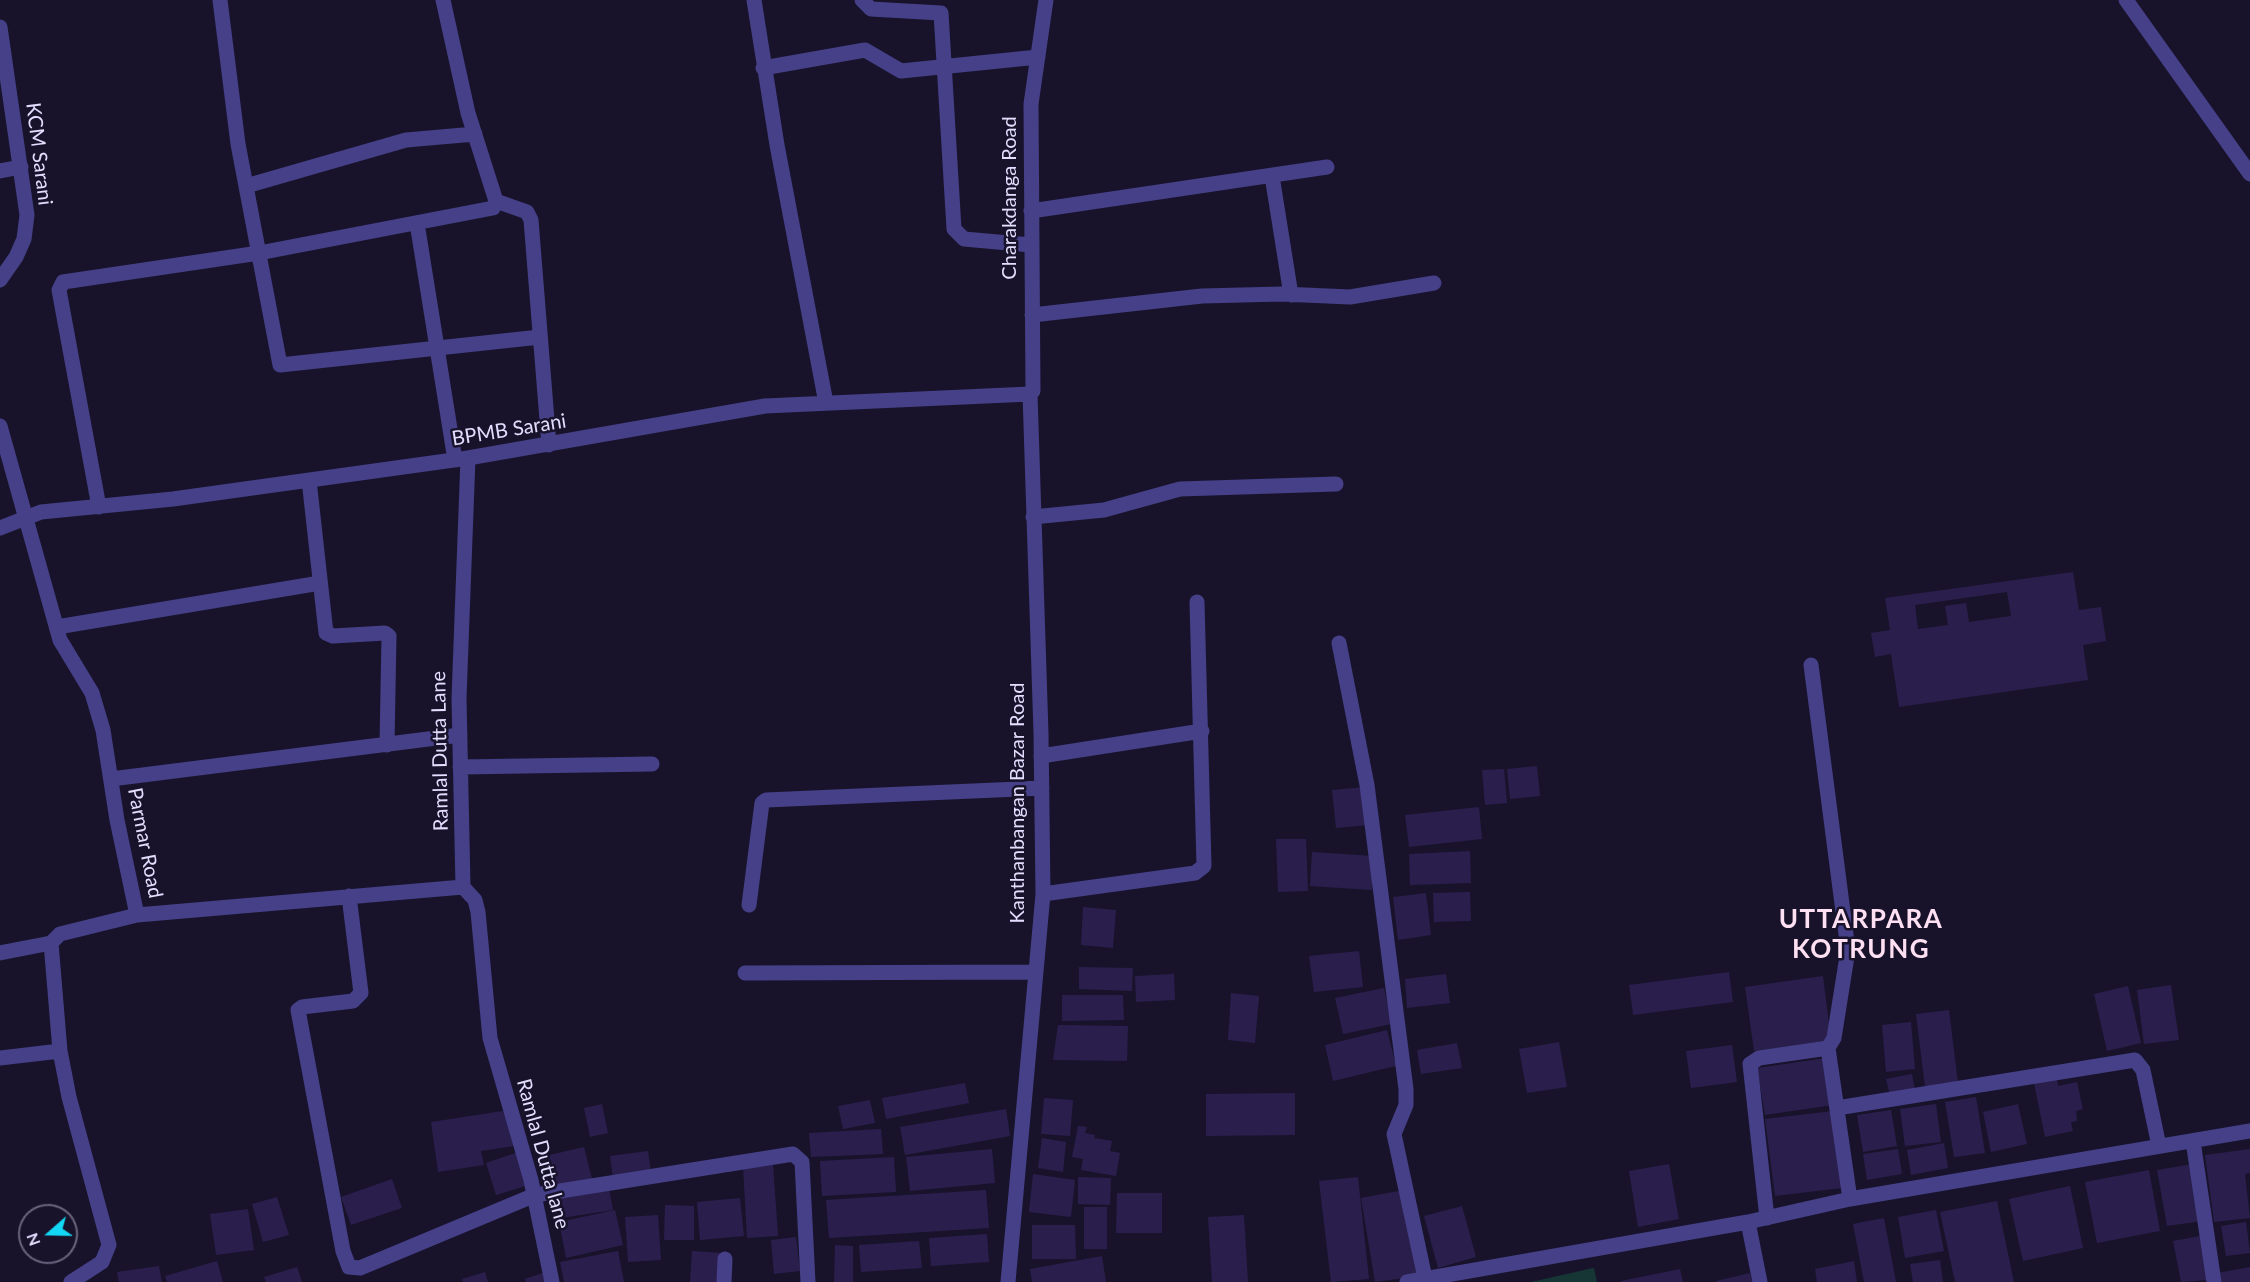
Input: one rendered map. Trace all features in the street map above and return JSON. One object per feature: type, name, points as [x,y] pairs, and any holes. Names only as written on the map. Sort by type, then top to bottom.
[{"type":"street","points":[[220,0],[238,144],[279,364],[282,366],[437,346],[540,337]]},
{"type":"street","points":[[99,507],[60,284],[67,280],[259,253],[494,208],[496,201],[475,134],[443,0]]},
{"type":"street","points":[[754,0],[763,68],[826,403]]},
{"type":"street","points":[[862,0],[871,9],[941,14],[954,229],[963,239],[1031,245]]},
{"type":"street","name":"Charakdanga Road","points":[[1029,395],[1032,391],[1031,104],[1046,0]]},
{"type":"street","points":[[2126,0],[2250,174]]},
{"type":"street","name":"KCM Sarani","points":[[0,27],[27,215],[24,239],[12,265],[0,280]]},
{"type":"street","points":[[763,68],[865,50],[898,70],[1038,57]]},
{"type":"street","points":[[246,186],[406,140],[475,134]]},
{"type":"street","points":[[0,171],[21,167]]},
{"type":"street","points":[[1031,211],[1327,167]]},
{"type":"street","points":[[1272,176],[1291,295]]},
{"type":"street","points":[[496,201],[527,212],[531,220],[549,445]]},
{"type":"street","name":"Ramlal Dutta Lane","points":[[417,223],[437,346],[462,459],[460,767],[463,887],[475,900],[478,912],[490,1038]]},
{"type":"street","points":[[1032,315],[1202,296],[1350,297],[1434,283]]},
{"type":"street","name":"BPMB Sarani","points":[[0,528],[40,513],[462,459],[765,406],[1029,395]]},
{"type":"street","name":"Kanthanbangan Bazar Road","points":[[1008,1282],[1043,894],[1042,788],[1029,395]]},
{"type":"street","points":[[0,426],[26,518]]},
{"type":"street","points":[[309,480],[325,629],[329,635],[385,633],[389,636],[387,745]]},
{"type":"street","points":[[1033,517],[1104,510],[1180,489],[1336,484]]},
{"type":"street","name":"Parmar Road","points":[[0,953],[51,943],[60,934],[137,915],[103,730],[92,693],[64,648],[26,518]]},
{"type":"street","points":[[57,627],[320,583]]},
{"type":"street","points":[[1043,894],[1195,873],[1201,870],[1206,862],[1197,602]]},
{"type":"street","points":[[1339,643],[1367,785],[1406,1089],[1406,1105],[1394,1134],[1425,1278]]},
{"type":"street","points":[[1811,665],[1849,943],[1834,1038],[1828,1048],[1850,1199]]},
{"type":"street","points":[[1041,756],[1202,731]]},
{"type":"street","points":[[111,779],[460,735]]},
{"type":"street","points":[[460,767],[652,764]]},
{"type":"street","points":[[749,905],[762,803],[766,800],[1042,788]]},
{"type":"street","points":[[137,915],[463,887]]},
{"type":"street","points":[[349,896],[360,993],[353,1001],[302,1007],[298,1010],[343,1251],[349,1267],[360,1268],[535,1195],[743,1160],[796,1155],[802,1162],[808,1282]]},
{"type":"street","points":[[51,943],[60,1051],[69,1097],[109,1245],[102,1262],[71,1282]]},
{"type":"street","points":[[745,973],[1035,972]]},
{"type":"street","name":"Ramlal Dutta lane","points":[[490,1038],[535,1195],[552,1282]]},
{"type":"street","points":[[1767,1218],[1750,1064],[1759,1058],[1828,1048]]},
{"type":"street","points":[[0,1058],[60,1051]]},
{"type":"street","points":[[1836,1108],[2135,1060],[2143,1070],[2159,1146]]},
{"type":"street","points":[[1407,1282],[1749,1222],[1850,1199],[2250,1131]]},
{"type":"street","points":[[2193,1141],[2214,1282]]},
{"type":"street","points":[[1749,1222],[1760,1282]]},
{"type":"street","points":[[724,1282],[725,1259]]},
{"type":"green space","points":[[1593,1268],[1597,1282],[1531,1282]]},
{"type":"building","points":[[2073,572],[2079,610],[2101,607],[2106,641],[2083,645],[2088,680],[1899,707],[1891,654],[1875,657],[1871,633],[1890,630],[1885,598]],"holes":[[[2007,592],[2011,616],[1969,622],[1966,603],[1945,606],[1948,625],[1918,629],[1915,605]]]},
{"type":"building","points":[[1537,766],[1540,796],[1510,799],[1507,769]]},
{"type":"building","points":[[1504,769],[1507,803],[1485,805],[1482,770]]},
{"type":"building","points":[[1365,787],[1368,825],[1336,828],[1332,790]]},
{"type":"building","points":[[1479,807],[1482,839],[1409,847],[1405,815]]},
{"type":"building","points":[[1276,839],[1306,839],[1308,891],[1278,892]]},
{"type":"building","points":[[1470,851],[1471,883],[1410,885],[1409,854]]},
{"type":"building","points":[[1312,852],[1374,856],[1372,890],[1310,886]]},
{"type":"building","points":[[1470,892],[1471,921],[1434,922],[1433,893]]},
{"type":"building","points":[[1426,893],[1431,935],[1398,940],[1393,897]]},
{"type":"building","points":[[1083,907],[1116,910],[1113,948],[1081,945]]},
{"type":"building","points":[[1359,951],[1363,987],[1314,992],[1309,956]]},
{"type":"building","points":[[1079,967],[1133,968],[1132,991],[1079,989]]},
{"type":"building","points":[[1729,972],[1733,1002],[1633,1015],[1629,985]]},
{"type":"building","points":[[1174,974],[1175,1000],[1136,1002],[1135,976]]},
{"type":"building","points":[[1446,974],[1450,1003],[1407,1008],[1405,979]]},
{"type":"building","points":[[1823,976],[1831,1040],[1754,1051],[1745,987]]},
{"type":"building","points":[[2171,985],[2179,1040],[2144,1044],[2137,990]]},
{"type":"building","points":[[2128,986],[2141,1043],[2107,1051],[2094,994]]},
{"type":"building","points":[[1384,988],[1392,1024],[1343,1034],[1335,998]]},
{"type":"building","points":[[1231,993],[1259,996],[1255,1043],[1228,1040]]},
{"type":"building","points":[[1062,995],[1123,995],[1124,1020],[1062,1021]]},
{"type":"building","points":[[1949,1010],[1958,1083],[1925,1087],[1916,1014]]},
{"type":"building","points":[[1911,1022],[1915,1069],[1886,1072],[1882,1025]]},
{"type":"building","points":[[1058,1025],[1128,1026],[1127,1061],[1053,1060]]},
{"type":"building","points":[[1387,1030],[1396,1066],[1333,1081],[1325,1045]]},
{"type":"building","points":[[1559,1042],[1567,1087],[1527,1093],[1519,1049]]},
{"type":"building","points":[[1457,1043],[1462,1068],[1421,1074],[1417,1050]]},
{"type":"building","points":[[1732,1045],[1737,1082],[1691,1088],[1686,1051]]},
{"type":"building","points":[[1826,1058],[1833,1105],[1765,1115],[1757,1068]]},
{"type":"building","points":[[1912,1074],[1915,1090],[1890,1096],[1886,1079]]},
{"type":"building","points":[[2057,1078],[2058,1086],[2077,1082],[2083,1109],[2076,1111],[2077,1121],[2071,1122],[2073,1131],[2045,1137],[2034,1083]]},
{"type":"building","points":[[965,1083],[969,1103],[886,1119],[882,1098]]},
{"type":"building","points":[[1295,1093],[1295,1135],[1206,1136],[1206,1094]]},
{"type":"building","points":[[1976,1097],[1985,1153],[1954,1157],[1945,1102]]},
{"type":"building","points":[[1044,1098],[1073,1100],[1070,1136],[1041,1134]]},
{"type":"building","points":[[870,1100],[875,1123],[843,1129],[838,1106]]},
{"type":"building","points":[[602,1104],[608,1133],[590,1137],[584,1108]]},
{"type":"building","points":[[1936,1104],[1941,1142],[1905,1146],[1900,1109]]},
{"type":"building","points":[[2018,1104],[2027,1144],[1991,1152],[1983,1112]]},
{"type":"building","points":[[1006,1109],[1010,1136],[905,1155],[900,1127]]},
{"type":"building","points":[[509,1110],[514,1146],[481,1151],[484,1165],[438,1172],[431,1122]]},
{"type":"building","points":[[1891,1110],[1897,1146],[1863,1152],[1857,1115]]},
{"type":"building","points":[[1833,1111],[1842,1188],[1775,1196],[1765,1119]]},
{"type":"building","points":[[1078,1126],[1087,1127],[1085,1133],[1095,1135],[1094,1138],[1112,1141],[1110,1151],[1120,1153],[1116,1176],[1081,1170],[1083,1159],[1072,1157]]},
{"type":"building","points":[[881,1129],[883,1154],[811,1157],[809,1133]]},
{"type":"building","points":[[1042,1138],[1066,1142],[1063,1172],[1038,1168]]},
{"type":"building","points":[[1944,1143],[1948,1168],[1911,1175],[1907,1150]]},
{"type":"building","points":[[584,1147],[592,1179],[548,1189],[541,1157]]},
{"type":"building","points":[[992,1149],[995,1183],[910,1191],[906,1157]]},
{"type":"building","points":[[1898,1149],[1902,1174],[1867,1180],[1863,1154]]},
{"type":"building","points":[[2250,1149],[2250,1173],[2245,1174],[2250,1218],[2214,1222],[2205,1155]]},
{"type":"building","points":[[521,1151],[532,1184],[496,1195],[486,1163]]},
{"type":"building","points":[[648,1151],[651,1173],[613,1178],[610,1156]]},
{"type":"building","points":[[894,1157],[896,1192],[822,1196],[820,1161]]},
{"type":"building","points":[[773,1164],[778,1236],[747,1238],[743,1166]]},
{"type":"building","points":[[1669,1164],[1679,1219],[1638,1227],[1629,1171]]},
{"type":"building","points":[[2193,1164],[2202,1221],[2167,1226],[2157,1170]]},
{"type":"building","points":[[2149,1170],[2160,1231],[2097,1243],[2085,1182]]},
{"type":"building","points":[[1033,1174],[1075,1180],[1071,1217],[1029,1212]]},
{"type":"building","points":[[1078,1177],[1111,1178],[1110,1205],[1078,1204]]},
{"type":"building","points":[[1358,1177],[1369,1279],[1331,1282],[1319,1181]]},
{"type":"building","points":[[392,1179],[402,1208],[351,1225],[341,1197]]},
{"type":"building","points":[[2070,1186],[2083,1248],[2023,1261],[2009,1199]]},
{"type":"building","points":[[609,1188],[613,1210],[555,1219],[552,1197]]},
{"type":"building","points":[[986,1190],[989,1228],[829,1238],[826,1200]]},
{"type":"building","points":[[1404,1190],[1419,1276],[1375,1282],[1361,1198]]},
{"type":"building","points":[[1117,1193],[1162,1193],[1162,1233],[1116,1233]]},
{"type":"building","points":[[277,1197],[289,1235],[263,1242],[252,1204]]},
{"type":"building","points":[[740,1198],[744,1236],[700,1240],[697,1202]]},
{"type":"building","points":[[1997,1201],[2014,1282],[1955,1282],[1940,1212]]},
{"type":"building","points":[[665,1205],[694,1206],[694,1240],[664,1240]]},
{"type":"building","points":[[1462,1206],[1476,1257],[1438,1268],[1424,1216]]},
{"type":"building","points":[[1084,1207],[1107,1207],[1107,1249],[1084,1249]]},
{"type":"building","points":[[248,1209],[254,1250],[216,1255],[210,1214]]},
{"type":"building","points":[[615,1210],[623,1245],[566,1258],[559,1222]]},
{"type":"building","points":[[1936,1210],[1944,1251],[1905,1258],[1898,1217]]},
{"type":"building","points":[[658,1215],[661,1260],[628,1262],[625,1217]]},
{"type":"building","points":[[1244,1215],[1248,1282],[1212,1282],[1208,1217]]},
{"type":"building","points":[[1884,1218],[1896,1282],[1864,1282],[1853,1224]]},
{"type":"building","points":[[2246,1222],[2250,1253],[2226,1256],[2221,1226]]},
{"type":"building","points":[[1032,1225],[1075,1225],[1076,1259],[1032,1259]]},
{"type":"building","points":[[987,1234],[989,1262],[931,1266],[929,1238]]},
{"type":"building","points":[[2200,1236],[2209,1280],[2181,1282],[2173,1241]]},
{"type":"building","points":[[796,1237],[800,1271],[774,1274],[771,1240]]},
{"type":"building","points":[[919,1241],[922,1268],[861,1272],[859,1245]]},
{"type":"building","points":[[835,1245],[853,1246],[853,1282],[834,1282]]},
{"type":"building","points":[[618,1251],[624,1282],[564,1282],[560,1262]]},
{"type":"building","points":[[692,1251],[722,1253],[720,1282],[690,1282]]},
{"type":"building","points":[[1102,1256],[1106,1282],[1032,1282],[1030,1269]]},
{"type":"building","points":[[1940,1260],[1943,1282],[1913,1282],[1910,1264]]},
{"type":"building","points":[[217,1261],[223,1282],[167,1282],[165,1276]]},
{"type":"building","points":[[1854,1261],[1857,1282],[1817,1282],[1815,1269]]},
{"type":"building","points":[[159,1266],[162,1282],[119,1282],[117,1272]]},
{"type":"building","points":[[297,1267],[302,1282],[266,1282],[264,1277]]},
{"type":"building","points":[[2250,1267],[2250,1282],[2218,1282],[2217,1273]]},
{"type":"building","points":[[1680,1269],[1683,1282],[1621,1282],[1621,1281]]},
{"type":"building","points":[[485,1272],[488,1282],[463,1282],[462,1279]]},
{"type":"building","points":[[543,1273],[546,1282],[526,1282],[525,1279]]},
{"type":"building","points":[[1750,1273],[1752,1282],[1716,1281]]},
{"type":"district","name":"UTTARPARA KOTRUNG","points":[[1861,935]]}]
